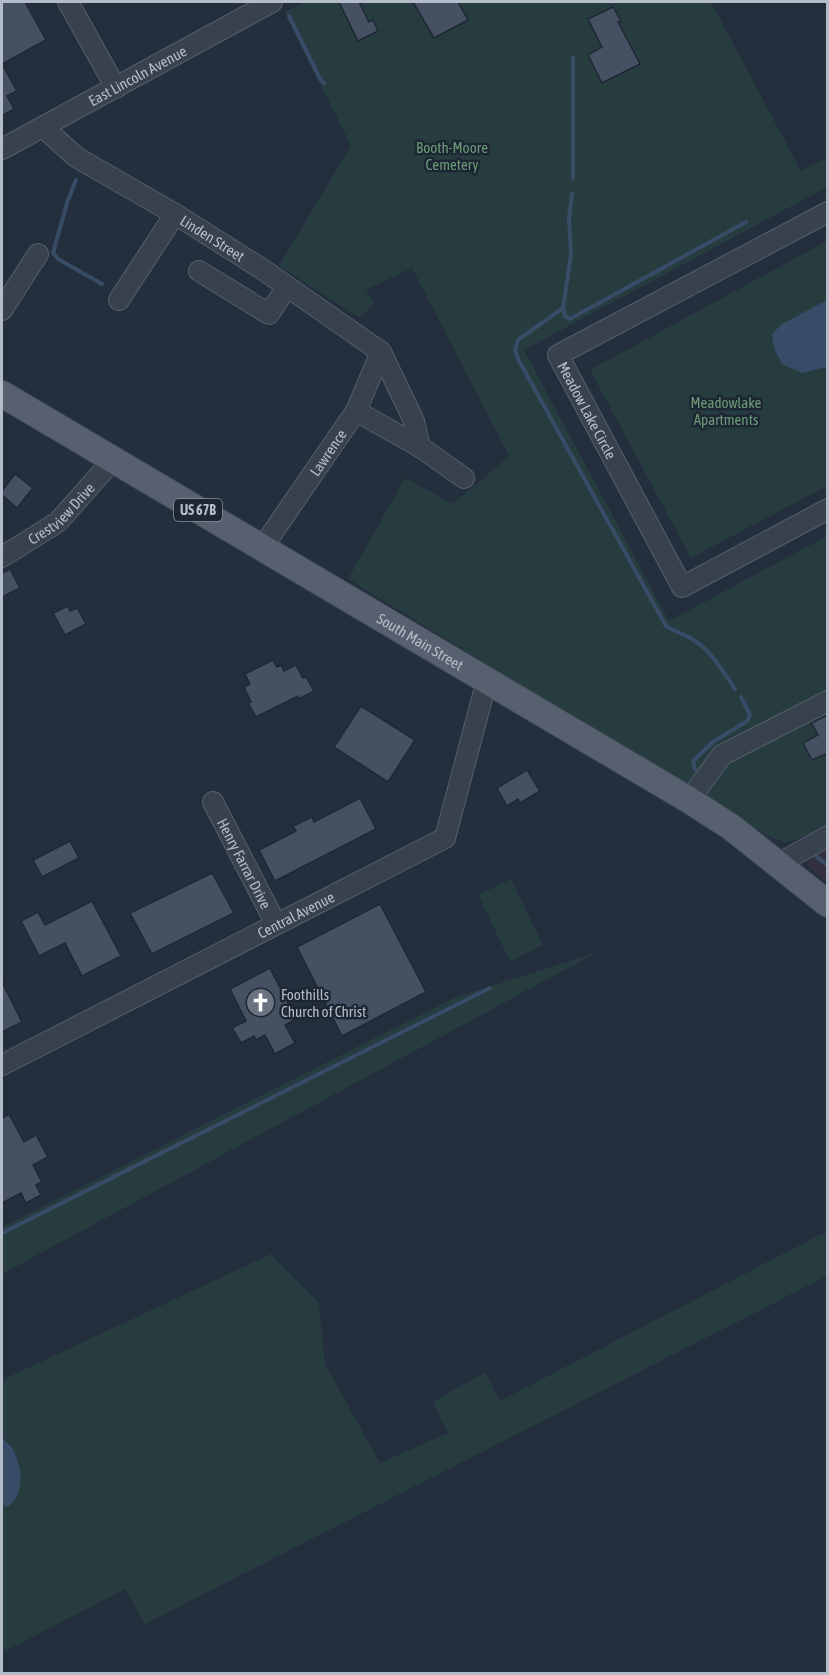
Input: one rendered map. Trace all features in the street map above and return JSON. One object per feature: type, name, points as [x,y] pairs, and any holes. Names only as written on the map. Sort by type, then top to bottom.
[{"type":"main road","name":"South Main Street","points":[[2,394],[689,800],[731,828],[828,904]]},
{"type":"street","points":[[69,2],[116,88]]},
{"type":"street","name":"East Lincoln Avenue","points":[[2,149],[272,2]]},
{"type":"street","name":"Linden Street","points":[[44,128],[76,157],[175,214],[287,286],[381,352]]},
{"type":"street","name":"Meadow Lake Circle","points":[[828,212],[558,355],[682,587],[828,509]]},
{"type":"street","points":[[119,300],[175,214]]},
{"type":"street","points":[[2,310],[38,254]]},
{"type":"street","points":[[199,271],[269,314],[287,286]]},
{"type":"street","points":[[381,352],[414,421],[420,447]]},
{"type":"street","name":"Lawrence","points":[[262,548],[356,411],[381,352]]},
{"type":"street","points":[[356,411],[420,447],[465,478]]},
{"type":"street","name":"Crestview Drive","points":[[2,557],[58,522],[112,461]]},
{"type":"street","name":"Central Avenue","points":[[2,1065],[445,838],[487,680]]},
{"type":"street","points":[[689,800],[722,755],[828,701]]},
{"type":"street","name":"Henry Farrar Drive","points":[[213,802],[276,924]]},
{"type":"street","points":[[778,864],[828,836]]},
{"type":"shaded area","points":[[827,842],[827,883],[808,866],[806,860],[808,854]]},
{"type":"green space","name":"Booth-Moore Cemetery","points":[[305,2],[711,2],[801,171],[827,157],[827,187],[524,350],[669,621],[827,536],[827,825],[785,843],[768,836],[348,579],[405,478],[453,504],[509,456],[412,268],[366,290],[374,303],[360,318],[279,266],[351,146],[285,12]]},
{"type":"green space","name":"Meadowlake Apartments","points":[[827,241],[827,486],[691,558],[590,370]]},
{"type":"green space","points":[[511,879],[543,945],[510,961],[478,895]]},
{"type":"green space","points":[[598,952],[2,1274],[2,1227],[454,998]]},
{"type":"green space","points":[[827,1231],[827,1276],[145,1624],[125,1589],[2,1653],[2,1505],[12,1446],[2,1438],[2,1380],[271,1254],[319,1303],[325,1364],[380,1463],[448,1433],[433,1402],[485,1372],[500,1401]]},
{"type":"water","points":[[827,300],[827,367],[802,373],[782,364],[774,348],[772,334],[782,324]]},
{"type":"water","points":[[2,1438],[12,1448],[20,1471],[18,1495],[8,1507],[2,1505]]},
{"type":"building","points":[[2,2],[25,2],[46,40],[2,64]]},
{"type":"building","points":[[339,2],[359,2],[369,22],[373,20],[378,31],[358,41]]},
{"type":"building","points":[[413,2],[458,2],[468,20],[434,38]]},
{"type":"building","points":[[613,7],[621,21],[618,22],[640,64],[602,83],[588,55],[602,47],[588,19]]},
{"type":"building","points":[[2,64],[17,91],[7,96],[14,109],[2,116]]},
{"type":"building","points":[[15,474],[33,488],[17,508],[2,495],[2,491]]},
{"type":"building","points":[[10,569],[20,588],[2,597],[2,573]]},
{"type":"building","points":[[68,606],[70,611],[77,608],[86,624],[65,635],[53,613]]},
{"type":"building","points":[[273,660],[277,667],[281,665],[284,671],[296,665],[314,691],[299,699],[298,696],[256,717],[248,703],[251,702],[244,687],[250,684],[245,674]]},
{"type":"building","points":[[361,706],[415,740],[388,782],[334,747]]},
{"type":"building","points":[[828,715],[828,753],[812,760],[803,743],[818,735],[811,723]]},
{"type":"building","points":[[527,770],[540,791],[520,803],[518,799],[507,806],[497,788]]},
{"type":"building","points":[[360,798],[376,829],[275,881],[259,850],[296,831],[293,826],[312,817],[314,822]]},
{"type":"building","points":[[70,841],[79,858],[42,877],[33,860]]},
{"type":"building","points":[[212,873],[234,913],[152,954],[130,913]]},
{"type":"building","points":[[92,901],[121,956],[82,976],[65,943],[39,956],[21,921],[38,912],[45,925]]},
{"type":"building","points":[[380,904],[426,992],[342,1036],[297,947]]},
{"type":"building","points":[[270,968],[296,1019],[285,1025],[295,1043],[275,1054],[265,1035],[256,1040],[254,1036],[241,1043],[232,1028],[246,1021],[230,989]]},
{"type":"building","points":[[2,982],[22,1022],[2,1032]]},
{"type":"building","points":[[9,1114],[24,1142],[36,1135],[48,1157],[33,1165],[42,1182],[36,1185],[41,1195],[26,1203],[21,1193],[2,1203],[2,1118]]},
{"type":"waterway","points":[[289,16],[324,83]]},
{"type":"waterway","points":[[573,58],[573,178]]},
{"type":"waterway","points":[[76,180],[53,253],[58,259],[102,284]]},
{"type":"waterway","points":[[572,194],[569,218],[571,255],[563,308],[565,316],[570,319],[746,222]]},
{"type":"waterway","points":[[563,308],[518,340],[515,350],[518,359],[666,626],[692,639],[707,651],[735,689]]},
{"type":"waterway","points":[[695,770],[693,761],[713,742],[747,721],[750,715],[741,697]]},
{"type":"waterway","points":[[815,855],[828,866]]},
{"type":"waterway","points":[[2,1233],[490,988]]},
{"type":"place","name":"Foothills Church of Christ","points":[[260,1003]]}]
